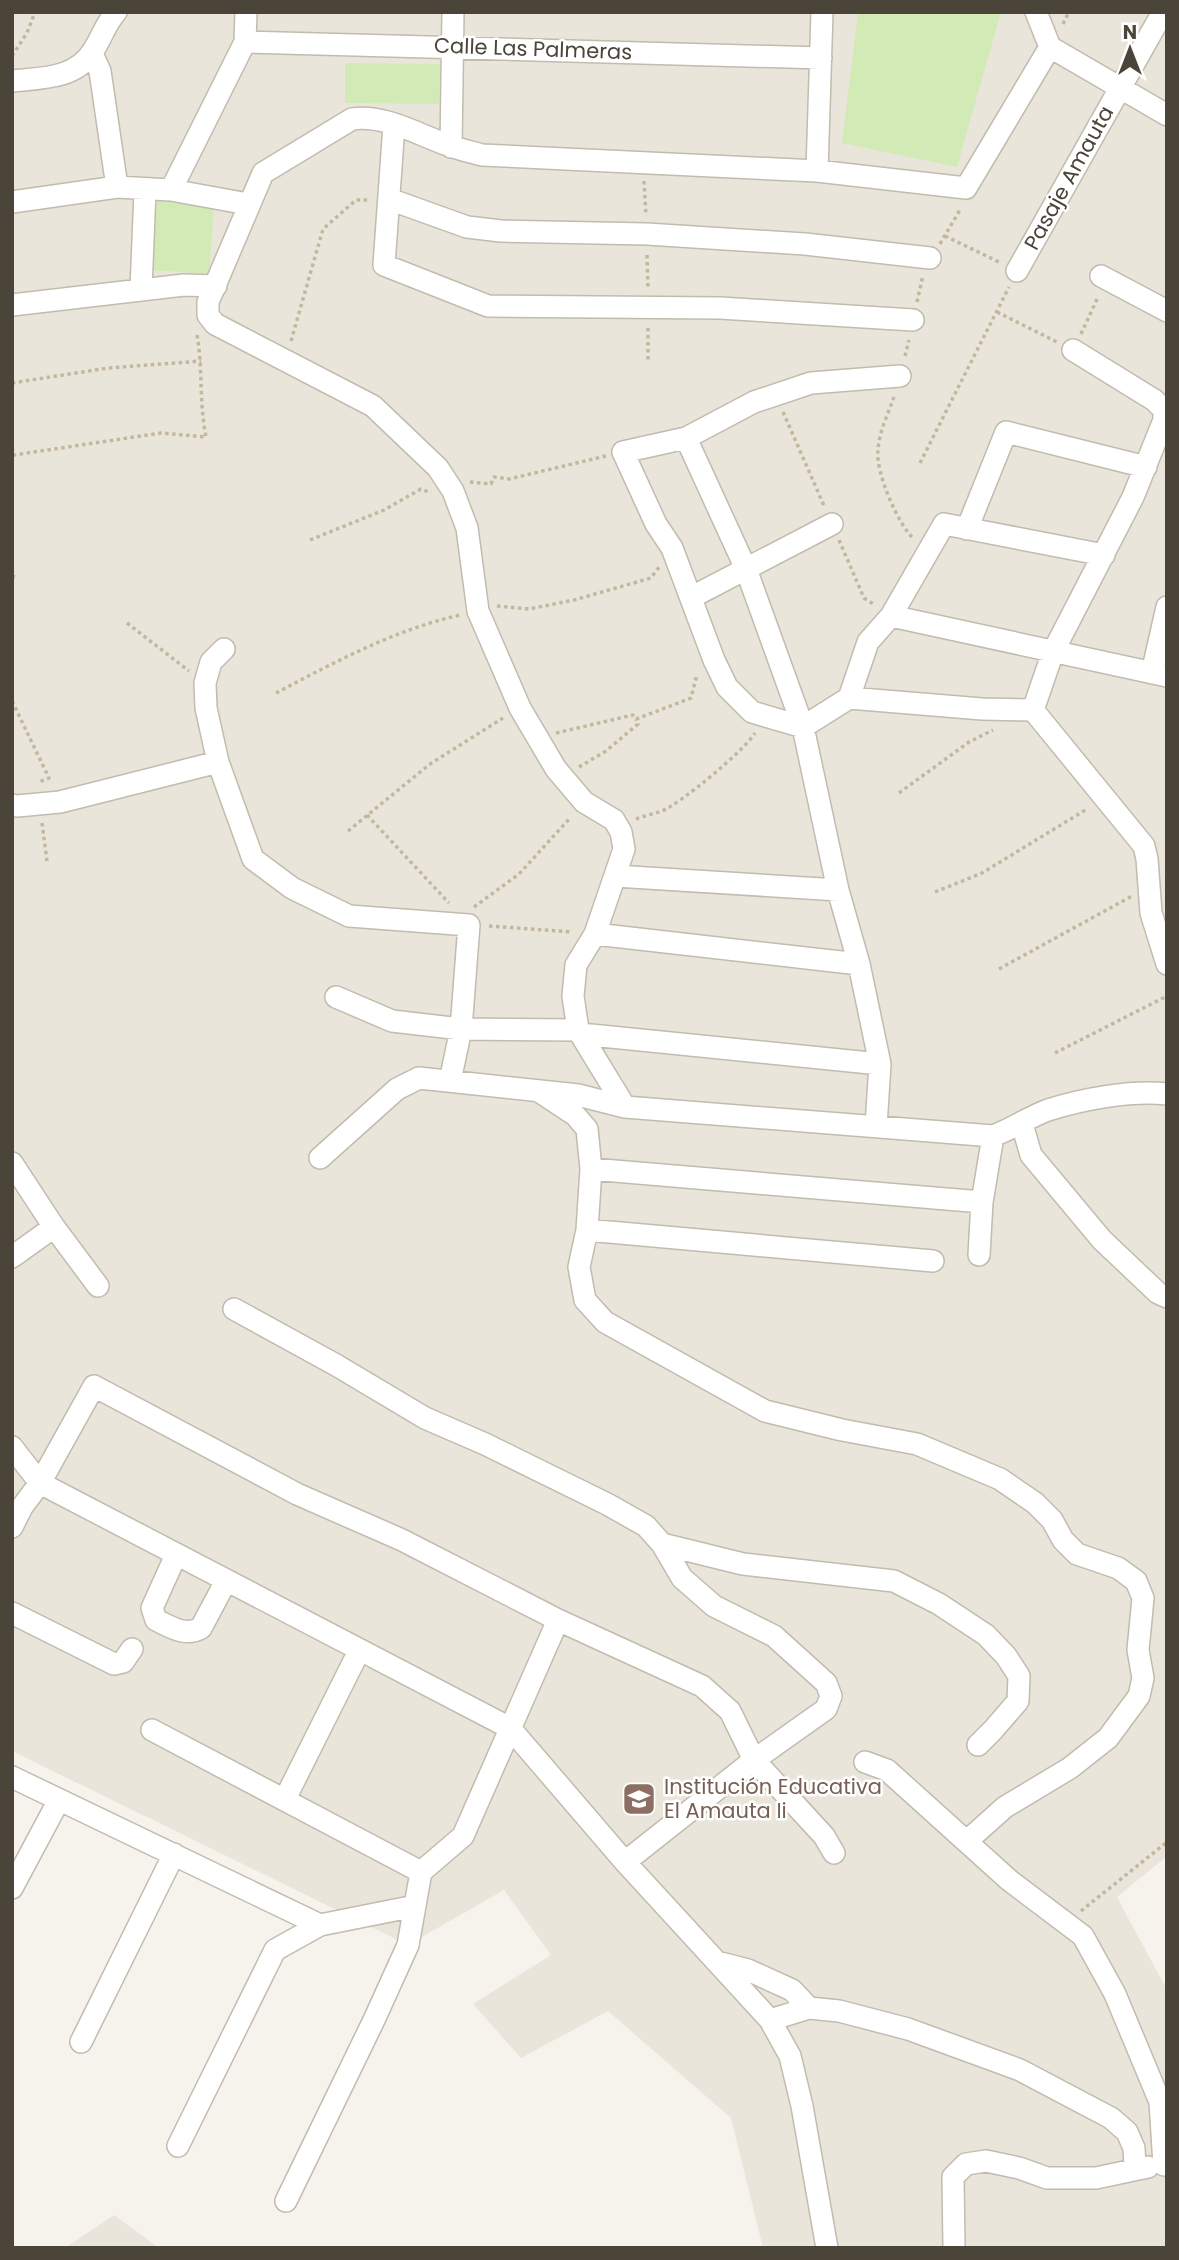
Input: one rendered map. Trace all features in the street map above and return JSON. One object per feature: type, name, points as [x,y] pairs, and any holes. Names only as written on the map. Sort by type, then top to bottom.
[{"type":"street","points":[[16,74],[54,77],[77,68],[92,54],[116,12]]},
{"type":"street","points":[[171,190],[245,42],[246,12]]},
{"type":"street","points":[[451,147],[453,12]]},
{"type":"street","points":[[817,171],[822,12]]},
{"type":"street","points":[[1036,12],[1050,47],[1167,115]]},
{"type":"street","name":"Pasaje Amauta","points":[[1017,271],[1163,12]]},
{"type":"street","name":"Calle Las Palmeras","points":[[245,42],[821,58]]},
{"type":"street","points":[[625,1107],[580,1032],[573,996],[576,965],[595,934],[624,849],[621,832],[614,820],[584,802],[562,777],[520,708],[478,611],[467,528],[451,487],[438,468],[373,405],[278,359],[215,324],[208,315],[212,294],[248,204],[263,173],[352,119],[366,117],[482,155],[817,171],[966,188],[1050,47]]},
{"type":"street","points":[[92,54],[100,71],[117,187]]},
{"type":"street","points":[[394,125],[384,265],[488,306],[720,308],[913,320]]},
{"type":"street","points":[[12,202],[117,187],[171,190],[248,204]]},
{"type":"street","points":[[141,290],[145,190]]},
{"type":"street","points":[[389,199],[467,227],[501,231],[647,234],[805,244],[930,258]]},
{"type":"street","points":[[1104,277],[1163,301]]},
{"type":"street","points":[[12,305],[184,285],[212,294]]},
{"type":"street","points":[[1033,710],[1054,652],[1146,467],[1164,420],[1164,410],[1154,400],[1073,350]]},
{"type":"street","points":[[900,376],[811,383],[754,402],[685,438],[622,452],[656,524],[672,548],[727,687],[752,712],[803,727],[849,698],[982,709],[1033,710],[1144,846],[1151,913],[1167,964]]},
{"type":"street","points":[[967,528],[1006,432],[1146,467]]},
{"type":"street","points":[[685,438],[746,569],[803,727],[838,890],[859,964],[880,1064],[876,1126]]},
{"type":"street","points":[[692,597],[832,524]]},
{"type":"street","points":[[849,698],[868,642],[891,616],[944,524],[1104,555]]},
{"type":"street","points":[[891,616],[1160,675],[1167,607]]},
{"type":"street","points":[[224,649],[211,663],[205,683],[206,708],[218,762],[253,859],[292,888],[349,915],[465,921],[461,1029],[450,1081]]},
{"type":"street","points":[[15,805],[60,802],[218,762]]},
{"type":"street","points":[[615,876],[838,890]]},
{"type":"street","points":[[595,934],[859,964]]},
{"type":"street","points":[[336,997],[391,1021],[461,1029],[580,1032],[880,1064]]},
{"type":"street","points":[[320,1158],[397,1089],[419,1078],[578,1095],[625,1107],[993,1136],[1047,1111],[1131,1092],[1167,1094]]},
{"type":"street","points":[[540,1092],[575,1115],[587,1129],[591,1168],[587,1230],[579,1267],[585,1300],[605,1322],[765,1411],[842,1430],[917,1444],[1000,1479],[1035,1503],[1052,1520],[1063,1540],[1077,1555],[1118,1568],[1136,1581],[1143,1598],[1138,1650],[1143,1678],[1139,1696],[1108,1738],[1070,1768],[1005,1807],[967,1841]]},
{"type":"street","points":[[1022,1124],[1031,1155],[1102,1240],[1158,1293],[1167,1297]]},
{"type":"street","points":[[979,1255],[982,1202],[993,1136]]},
{"type":"street","points":[[12,1163],[54,1227],[98,1286]]},
{"type":"street","points":[[591,1168],[982,1202]]},
{"type":"street","points":[[12,1257],[54,1227]]},
{"type":"street","points":[[587,1230],[933,1261]]},
{"type":"street","points":[[234,1309],[425,1418],[485,1444],[646,1526],[662,1544],[682,1578],[714,1606],[774,1636],[826,1683],[831,1696],[826,1709],[754,1760],[625,1862]]},
{"type":"street","points":[[12,1527],[17,1508],[40,1483],[94,1386],[297,1494],[402,1540],[558,1620],[702,1686],[730,1711],[754,1760],[824,1836],[834,1853]]},
{"type":"street","points":[[12,1447],[40,1483],[510,1728],[625,1862],[770,2020],[790,2056],[802,2106],[827,2248]]},
{"type":"street","points":[[662,1544],[743,1564],[894,1581],[939,1604],[986,1635],[1006,1656],[1019,1676],[1018,1701],[978,1745]]},
{"type":"street","points":[[176,1555],[152,1608],[156,1620],[185,1633],[194,1632],[201,1628],[226,1581]]},
{"type":"street","points":[[12,1614],[114,1664],[123,1662],[132,1649]]},
{"type":"street","points":[[286,2201],[408,1945],[421,1872],[463,1836],[558,1620]]},
{"type":"street","points":[[285,1799],[359,1651]]},
{"type":"street","points":[[152,1730],[421,1872]]},
{"type":"street","points":[[865,1762],[887,1770],[1009,1880],[1083,1936],[1115,1994],[1160,2102],[1165,2165],[1136,2168],[1096,2178],[1047,2178],[1019,2168],[986,2161],[966,2164],[953,2177],[954,2248]]},
{"type":"street","points":[[12,1777],[320,1925]]},
{"type":"street","points":[[12,1888],[59,1800]]},
{"type":"street","points":[[81,2042],[174,1854]]},
{"type":"street","points":[[178,2146],[275,1950],[320,1925],[415,1906]]},
{"type":"street","points":[[717,1962],[748,1970],[792,1990],[809,2008]]},
{"type":"street","points":[[770,2020],[809,2008],[839,2011],[908,2029],[1020,2070],[1111,2118],[1127,2132],[1134,2148],[1136,2168]]},
{"type":"path","points":[[12,56],[27,33],[35,12]]},
{"type":"path","points":[[643,164],[647,234],[648,361]]},
{"type":"path","points":[[278,359],[288,350],[323,229],[356,200],[389,199]]},
{"type":"path","points":[[920,463],[1017,271],[945,236]]},
{"type":"path","points":[[997,312],[1073,350],[1104,277]]},
{"type":"path","points":[[12,447],[14,455],[161,433],[206,437],[202,418],[202,360],[195,325],[197,315],[212,294]]},
{"type":"path","points":[[12,383],[108,368],[202,360]]},
{"type":"path","points":[[310,540],[384,510],[421,489],[430,494],[451,487],[468,489],[469,482],[491,484],[494,477],[509,479],[622,452]]},
{"type":"path","points":[[276,693],[347,655],[423,623],[493,606],[529,609],[551,605],[651,578],[672,548]]},
{"type":"path","points":[[127,623],[205,683]]},
{"type":"path","points":[[636,719],[691,698],[698,673],[712,654]]},
{"type":"path","points":[[12,701],[49,778],[19,792],[15,805]]},
{"type":"path","points":[[348,831],[430,764],[520,708]]},
{"type":"path","points":[[537,738],[633,715],[636,719],[638,723],[606,751],[562,777]]},
{"type":"path","points":[[621,832],[636,819],[664,810],[720,768],[748,743],[765,716]]},
{"type":"path","points":[[899,793],[969,742],[1001,726]]},
{"type":"path","points":[[935,892],[982,873],[1104,798]]},
{"type":"path","points":[[465,921],[519,874],[584,802]]},
{"type":"path","points":[[40,804],[47,861]]},
{"type":"path","points":[[367,815],[465,921],[595,934]]},
{"type":"path","points":[[999,969],[1149,886]]},
{"type":"path","points":[[1055,1053],[1167,996]]},
{"type":"path","points":[[1066,1923],[1167,1842]]},
{"type":"shaded area","points":[[12,12],[1167,12],[1167,1856],[1117,1897],[1167,1990],[1167,2248],[763,2248],[731,2118],[608,2011],[521,2058],[473,2004],[551,1955],[504,1890],[408,1945],[12,1751]]},
{"type":"shaded area","points":[[114,2215],[159,2248],[65,2248]]},
{"type":"green space","points":[[858,12],[1001,12],[957,167],[842,143]]},
{"type":"green space","points":[[345,63],[440,64],[439,104],[345,103]]},
{"type":"green space","points":[[157,201],[214,205],[209,274],[152,270]]},
{"type":"place","name":"Institución Educativa El Amauta Ii","points":[[639,1799]]}]
